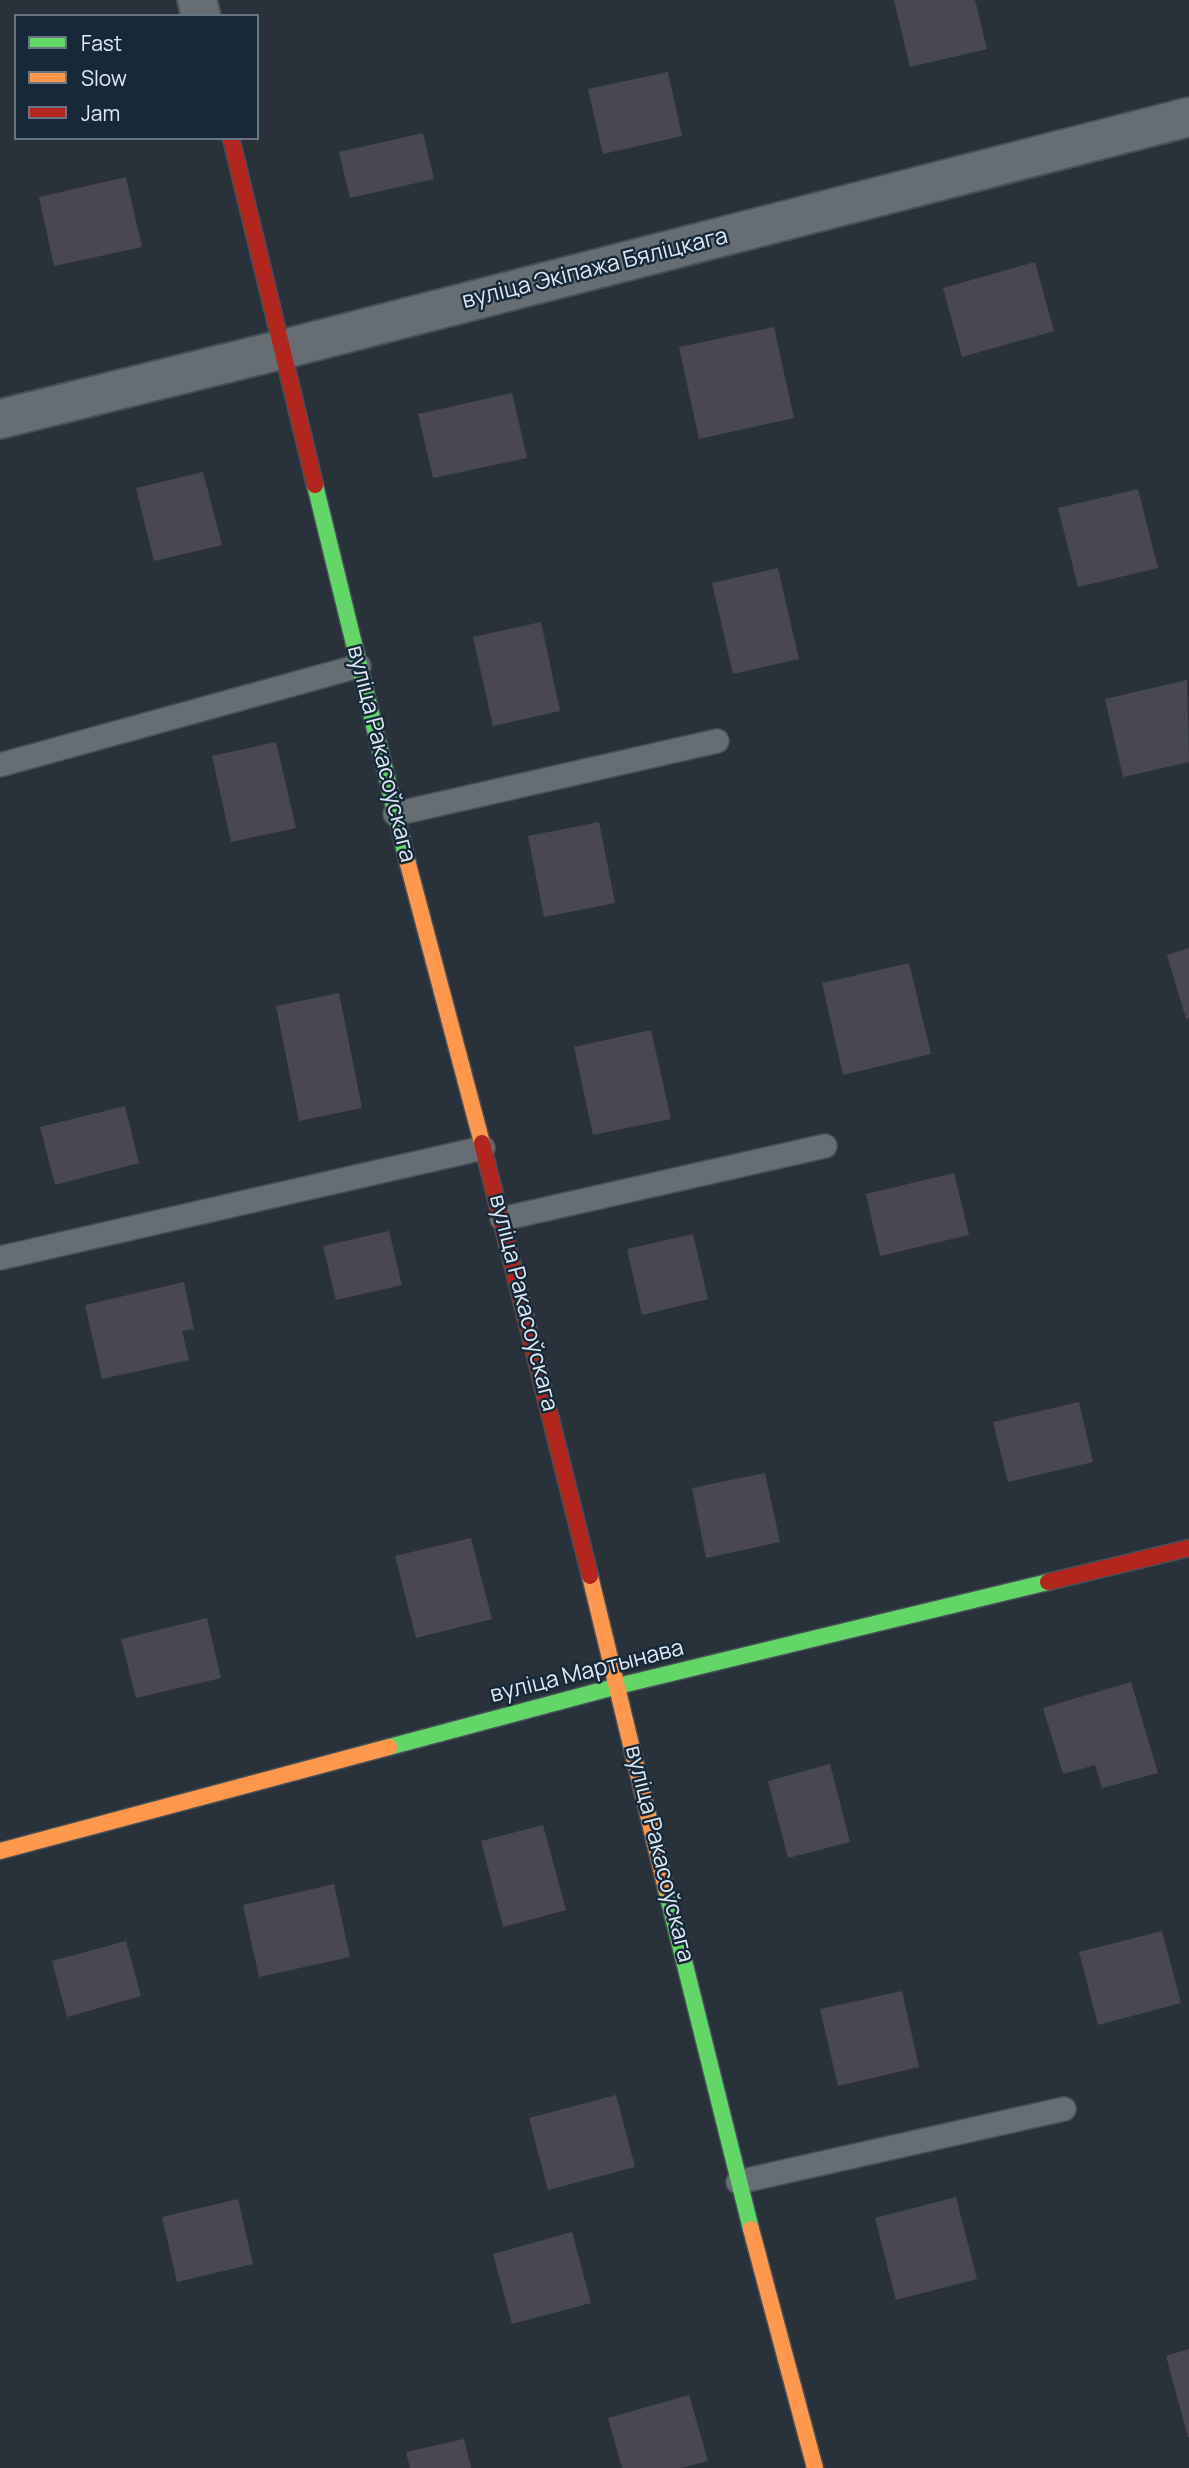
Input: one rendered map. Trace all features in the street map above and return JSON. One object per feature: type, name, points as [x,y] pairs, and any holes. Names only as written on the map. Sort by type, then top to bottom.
[{"type":"street","name":"вуліца Экіпажа Бяліцкага","points":[[0,419],[1189,117]]},
{"type":"street","name":"вуліца Ракасоўскага","points":[[232,140],[394,814],[502,1219],[738,2182],[815,2468]]},
{"type":"street","name":"вуліца Мартынава","points":[[0,1852],[618,1686],[1189,1548]]},
{"type":"lane","points":[[0,765],[359,667]]},
{"type":"lane","points":[[394,814],[717,741]]},
{"type":"lane","points":[[502,1219],[825,1146]]},
{"type":"lane","points":[[0,1258],[483,1148]]},
{"type":"lane","points":[[738,2182],[1064,2109]]},
{"type":"building","points":[[894,0],[975,0],[987,49],[910,67]]},
{"type":"building","points":[[668,72],[682,136],[603,154],[588,89]]},
{"type":"building","points":[[423,133],[434,179],[350,198],[339,152]]},
{"type":"building","points":[[126,177],[142,247],[54,266],[39,197]]},
{"type":"building","points":[[1035,262],[1054,331],[962,357],[943,288]]},
{"type":"building","points":[[774,327],[794,418],[699,439],[679,347]]},
{"type":"building","points":[[512,393],[527,458],[433,478],[418,414]]},
{"type":"building","points":[[203,472],[222,545],[154,561],[136,488]]},
{"type":"building","points":[[1138,489],[1158,568],[1078,587],[1058,508]]},
{"type":"building","points":[[778,568],[799,659],[733,674],[712,583]]},
{"type":"building","points":[[541,622],[560,711],[493,726],[473,637]]},
{"type":"building","points":[[1187,680],[1189,762],[1123,777],[1105,699]]},
{"type":"building","points":[[276,742],[296,828],[231,842],[212,756]]},
{"type":"building","points":[[599,822],[615,903],[544,917],[528,836]]},
{"type":"building","points":[[1189,948],[1189,1018],[1186,1019],[1167,955]]},
{"type":"building","points":[[909,963],[931,1054],[843,1075],[822,983]]},
{"type":"building","points":[[339,993],[362,1108],[299,1121],[276,1006]]},
{"type":"building","points":[[651,1030],[671,1119],[593,1135],[574,1047]]},
{"type":"building","points":[[125,1106],[139,1163],[55,1185],[40,1127]]},
{"type":"building","points":[[954,1173],[969,1235],[880,1256],[866,1194]]},
{"type":"building","points":[[389,1231],[402,1285],[336,1300],[323,1246]]},
{"type":"building","points":[[693,1234],[708,1299],[642,1315],[627,1249]]},
{"type":"building","points":[[184,1282],[194,1329],[182,1331],[189,1360],[102,1379],[85,1305]]},
{"type":"building","points":[[1079,1402],[1093,1462],[1008,1482],[993,1422]]},
{"type":"building","points":[[765,1473],[780,1542],[706,1558],[692,1488]]},
{"type":"building","points":[[471,1538],[492,1619],[416,1638],[395,1556]]},
{"type":"building","points":[[207,1618],[221,1678],[136,1698],[121,1639]]},
{"type":"building","points":[[1131,1682],[1158,1773],[1102,1788],[1095,1765],[1063,1774],[1043,1708]]},
{"type":"building","points":[[830,1764],[850,1842],[788,1858],[768,1781]]},
{"type":"building","points":[[543,1825],[566,1910],[503,1927],[481,1841]]},
{"type":"building","points":[[334,1884],[350,1957],[259,1977],[243,1905]]},
{"type":"building","points":[[1162,1931],[1181,2003],[1098,2025],[1079,1952]]},
{"type":"building","points":[[126,1941],[141,1996],[67,2017],[52,1961]]},
{"type":"building","points":[[902,1991],[919,2067],[838,2086],[820,2009]]},
{"type":"building","points":[[616,2095],[635,2167],[548,2190],[529,2118]]},
{"type":"building","points":[[956,2197],[977,2279],[896,2300],[875,2218]]},
{"type":"building","points":[[238,2199],[253,2264],[177,2282],[162,2217]]},
{"type":"building","points":[[572,2232],[591,2303],[512,2324],[493,2254]]},
{"type":"building","points":[[1189,2349],[1189,2437],[1188,2437],[1166,2356]]},
{"type":"building","points":[[689,2395],[708,2461],[681,2468],[622,2468],[608,2418]]},
{"type":"building","points":[[464,2439],[471,2468],[410,2468],[406,2452]]},
{"type":"traffic: fast","points":[[315,485],[408,864]]},
{"type":"traffic: fast","points":[[389,1747],[618,1686],[1048,1582]]},
{"type":"traffic: fast","points":[[666,1889],[751,2229]]},
{"type":"traffic: slow","points":[[408,864],[482,1143]]},
{"type":"traffic: slow","points":[[590,1576],[666,1889]]},
{"type":"traffic: slow","points":[[0,1851],[389,1747]]},
{"type":"traffic: slow","points":[[751,2229],[815,2468]]},
{"type":"traffic: jam","points":[[231,140],[315,485]]},
{"type":"traffic: jam","points":[[482,1143],[590,1576]]},
{"type":"traffic: jam","points":[[1048,1582],[1189,1548]]}]
